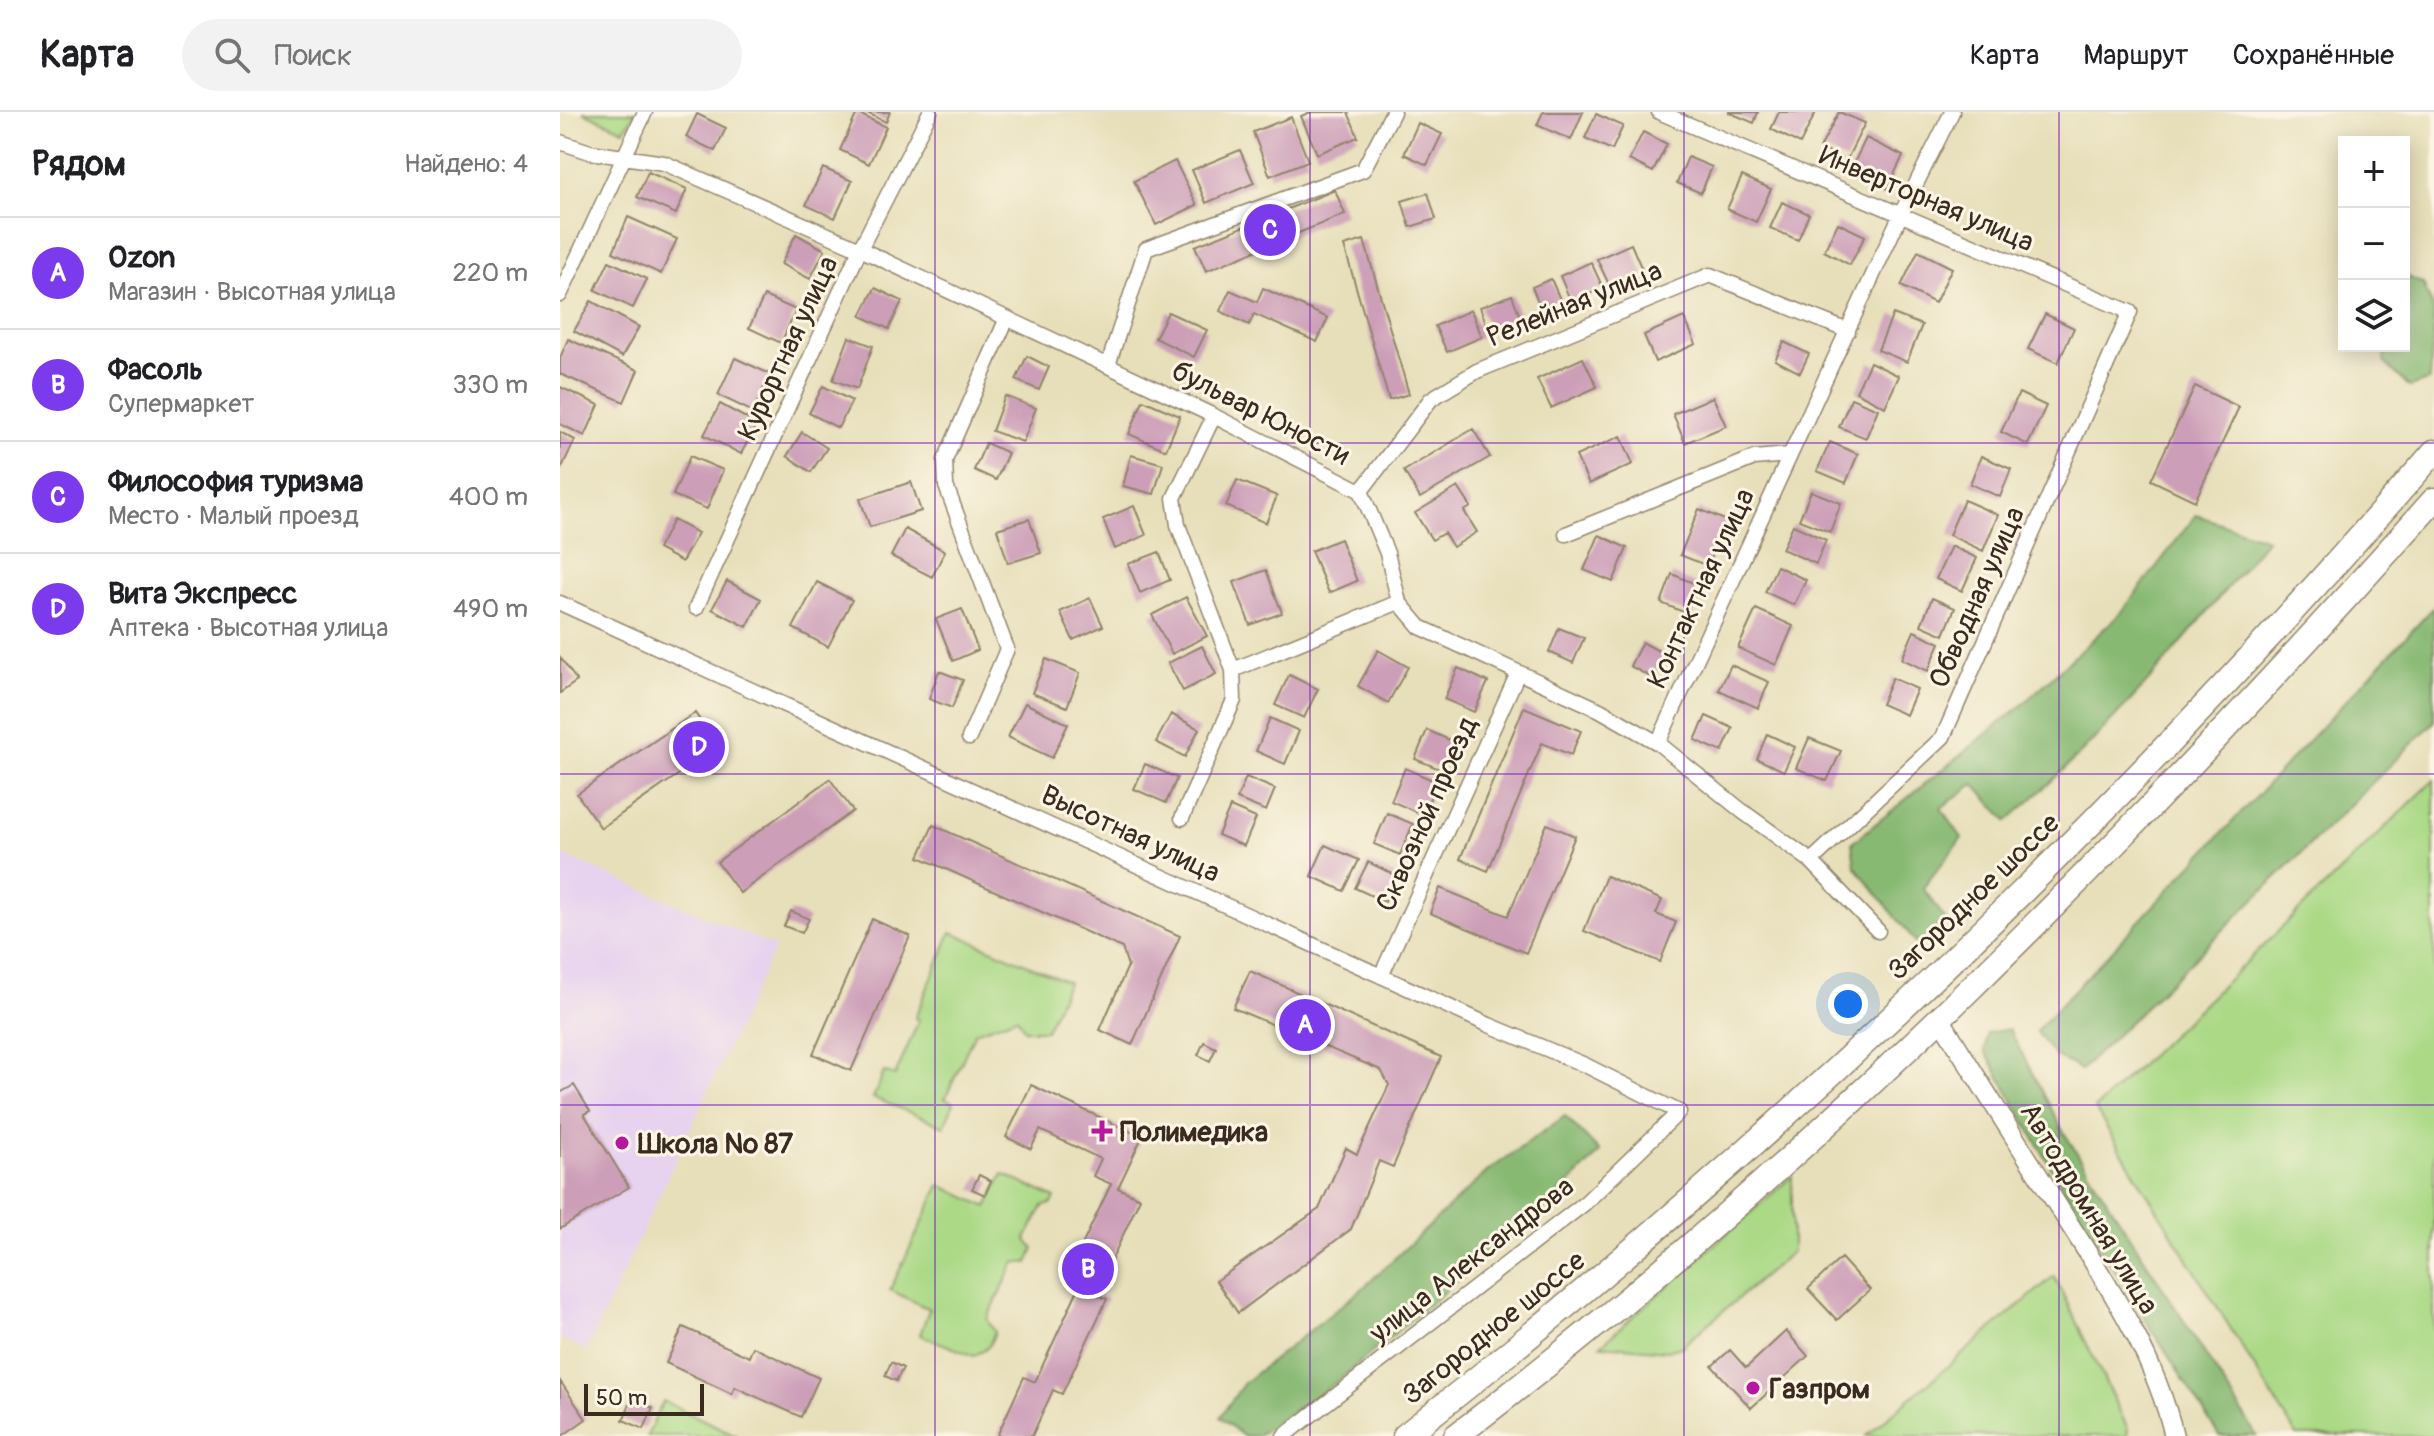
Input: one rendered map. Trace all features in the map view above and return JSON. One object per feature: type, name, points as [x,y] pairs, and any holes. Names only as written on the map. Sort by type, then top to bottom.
[{"type":"highway","name":"Загородное шоссе","points":[[1405,1436],[1665,1225],[1789,1115],[1920,992],[2111,803],[2222,687],[2333,569],[2434,452]]},
{"type":"highway","points":[[1456,1436],[1689,1246],[1940,1018],[2244,708],[2434,500]]},
{"type":"street","points":[[560,295],[645,112]]},
{"type":"street","name":"Курортная улица","points":[[696,608],[860,249],[930,112]]},
{"type":"street","points":[[1108,365],[1146,249],[1363,170],[1393,112]]},
{"type":"street","name":"Инверторная улица","points":[[1659,112],[2130,312]]},
{"type":"street","name":"Контактная улица","points":[[1658,743],[1900,216],[1952,112]]},
{"type":"street","name":"бульвар Юности","points":[[560,142],[590,152],[664,163],[860,249],[1108,365],[1361,491],[1387,553],[1399,602]]},
{"type":"street","name":"Релейная улица","points":[[1361,491],[1431,399],[1477,371],[1710,275],[1848,331]]},
{"type":"street","name":"Обводная улица","points":[[1811,861],[1943,737],[2130,312]]},
{"type":"street","points":[[969,738],[1007,649],[946,486],[945,460],[1007,318]]},
{"type":"street","points":[[1182,818],[1234,700],[1233,670],[1178,525],[1174,498],[1214,416]]},
{"type":"street","name":"Контактная улица","points":[[1566,534],[1754,458],[1790,455]]},
{"type":"street","points":[[1233,670],[1399,602],[1420,627],[1610,715],[1658,743],[1742,811],[1811,861],[1878,931]]},
{"type":"street","name":"Высотная улица","points":[[560,603],[1381,976],[1585,1065],[1679,1112]]},
{"type":"street","name":"Сквозной проезд","points":[[1381,976],[1518,673]]},
{"type":"street","name":"Автодромная улица","points":[[1940,1018],[2103,1277],[2141,1347],[2168,1412],[2174,1436]]},
{"type":"street","name":"улица Александрова","points":[[1284,1436],[1585,1203],[1679,1112]]},
{"type":"shaded area","name":"Школа № 87","points":[[560,854],[775,947],[587,1350],[560,1338]]},
{"type":"green space","points":[[583,112],[636,112],[624,130]]},
{"type":"green space","points":[[2410,278],[2423,284],[2434,310],[2430,380],[2410,387],[2384,362],[2385,352],[2410,352]]},
{"type":"green space","points":[[2196,515],[2267,539],[2111,721],[2007,821],[1974,784],[1941,808],[1962,838],[1923,888],[1948,923],[1918,945],[1855,866],[1852,843],[2021,706],[2121,613]]},
{"type":"green space","points":[[2434,607],[2434,722],[2081,1070],[2054,1055],[2036,1031]]},
{"type":"green space","points":[[2434,780],[2434,1436],[2297,1436],[2095,1109]]},
{"type":"green space","points":[[951,932],[1068,982],[1046,1030],[1025,1030],[1017,1017],[975,1032],[945,1099],[954,1103],[944,1126],[873,1098],[884,1072],[895,1076]]},
{"type":"green space","points":[[2009,1029],[2063,1131],[2257,1436],[2219,1436],[2069,1199],[1985,1051],[1987,1033]]},
{"type":"green space","points":[[1565,1116],[1600,1152],[1552,1202],[1334,1384],[1256,1436],[1243,1436],[1220,1417],[1244,1383],[1361,1290],[1488,1171]]},
{"type":"green space","points":[[1003,1174],[1055,1198],[1052,1204],[1043,1206],[1026,1239],[1034,1249],[1028,1263],[1015,1262],[987,1319],[995,1332],[989,1346],[974,1356],[920,1335],[929,1309],[890,1290],[940,1185],[987,1207]]},
{"type":"green space","points":[[1792,1176],[1792,1252],[1681,1347],[1667,1351],[1601,1345]]},
{"type":"green space","points":[[2054,1276],[2128,1429],[2127,1436],[1866,1436]]},
{"type":"green space","points":[[663,1401],[738,1436],[647,1436]]},
{"type":"building","points":[[865,112],[890,112],[886,122]]},
{"type":"building","points":[[1311,112],[1348,112],[1358,137],[1317,154],[1301,116]]},
{"type":"building","points":[[1543,112],[1583,112],[1571,140],[1537,125]]},
{"type":"building","points":[[1728,112],[1758,112],[1754,123]]},
{"type":"building","points":[[1779,112],[1816,112],[1800,144],[1771,129]]},
{"type":"building","points":[[1839,112],[1865,123],[1846,161],[1820,148]]},
{"type":"building","points":[[857,113],[886,127],[869,164],[840,150]]},
{"type":"building","points":[[697,114],[726,128],[715,151],[686,137]]},
{"type":"building","points":[[1596,114],[1623,126],[1612,150],[1585,138]]},
{"type":"building","points":[[1291,117],[1308,161],[1270,176],[1253,132]]},
{"type":"building","points":[[1418,123],[1442,134],[1427,165],[1404,154]]},
{"type":"building","points":[[1643,132],[1667,144],[1653,172],[1629,160]]},
{"type":"building","points":[[1866,138],[1903,156],[1887,189],[1850,171]]},
{"type":"building","points":[[1240,150],[1254,183],[1206,203],[1192,170]]},
{"type":"building","points":[[1688,157],[1712,167],[1701,193],[1677,183]]},
{"type":"building","points":[[1175,161],[1197,205],[1156,225],[1134,181]]},
{"type":"building","points":[[823,168],[852,181],[835,218],[806,205]]},
{"type":"building","points":[[648,172],[687,189],[676,214],[637,197]]},
{"type":"building","points":[[1742,176],[1771,189],[1756,222],[1727,209]]},
{"type":"building","points":[[1335,190],[1345,214],[1206,271],[1195,246]]},
{"type":"building","points":[[1428,193],[1436,219],[1410,227],[1402,201]]},
{"type":"building","points":[[1782,202],[1809,214],[1798,240],[1770,228]]},
{"type":"building","points":[[628,217],[677,239],[661,274],[613,252]]},
{"type":"building","points":[[1838,223],[1865,236],[1850,265],[1824,251]]},
{"type":"building","points":[[796,234],[825,250],[810,279],[781,264]]},
{"type":"building","points":[[1364,240],[1409,394],[1389,400],[1344,246]]},
{"type":"building","points":[[1631,244],[1644,274],[1611,289],[1597,259]]},
{"type":"building","points":[[1918,251],[1952,268],[1935,303],[1901,286]]},
{"type":"building","points":[[609,261],[647,279],[633,308],[595,290]]},
{"type":"building","points":[[1591,262],[1603,288],[1571,302],[1560,276]]},
{"type":"building","points":[[1551,279],[1564,308],[1544,316],[1532,287]]},
{"type":"building","points":[[875,288],[902,301],[889,329],[861,316]]},
{"type":"building","points":[[1263,288],[1328,318],[1317,342],[1254,314],[1249,325],[1220,311],[1230,290],[1257,302]]},
{"type":"building","points":[[1512,295],[1522,322],[1490,334],[1480,307]]},
{"type":"building","points":[[764,296],[796,310],[781,343],[749,328]]},
{"type":"building","points":[[591,301],[639,327],[622,357],[574,331]]},
{"type":"building","points":[[1471,310],[1482,337],[1447,352],[1435,326]]},
{"type":"building","points":[[1168,312],[1207,330],[1194,357],[1155,338]]},
{"type":"building","points":[[1893,314],[1922,325],[1907,362],[1878,350]]},
{"type":"building","points":[[2045,314],[2074,328],[2058,363],[2028,349]]},
{"type":"building","points":[[1684,317],[1696,344],[1655,362],[1644,335]]},
{"type":"building","points":[[849,337],[873,346],[857,389],[833,380]]},
{"type":"building","points":[[568,339],[638,370],[624,402],[560,374],[560,358]]},
{"type":"building","points":[[1784,342],[1809,354],[1800,373],[1775,360]]},
{"type":"building","points":[[1027,356],[1049,367],[1039,390],[1016,380]]},
{"type":"building","points":[[735,358],[770,374],[753,412],[718,395]]},
{"type":"building","points":[[1583,358],[1597,387],[1551,408],[1537,379]]},
{"type":"building","points":[[1870,362],[1899,376],[1885,407],[1856,392]]},
{"type":"building","points":[[823,386],[852,401],[838,428],[809,413]]},
{"type":"building","points":[[2195,386],[2239,407],[2195,501],[2151,480]]},
{"type":"building","points":[[560,387],[599,405],[585,436],[560,424]]},
{"type":"building","points":[[2019,393],[2046,406],[2028,445],[2001,432]]},
{"type":"building","points":[[1005,396],[1036,408],[1023,442],[992,431]]},
{"type":"building","points":[[1713,397],[1726,426],[1685,443],[1673,414]]},
{"type":"building","points":[[1851,398],[1878,409],[1866,438],[1839,427]]},
{"type":"building","points":[[1143,400],[1180,416],[1166,450],[1129,434]]},
{"type":"building","points":[[720,404],[757,424],[741,454],[704,435]]},
{"type":"building","points":[[1473,429],[1490,457],[1420,498],[1404,471]]},
{"type":"building","points":[[560,432],[575,440],[560,471]]},
{"type":"building","points":[[802,432],[827,448],[811,472],[787,456]]},
{"type":"building","points":[[1621,436],[1633,464],[1589,484],[1576,456]]},
{"type":"building","points":[[1830,442],[1858,454],[1846,483],[1817,471]]},
{"type":"building","points":[[986,443],[1008,453],[996,480],[974,470]]},
{"type":"building","points":[[1131,455],[1163,464],[1154,494],[1123,486]]},
{"type":"building","points":[[690,456],[723,470],[707,509],[673,495]]},
{"type":"building","points":[[1981,456],[2011,469],[2000,497],[1970,484]]},
{"type":"building","points":[[1237,480],[1277,496],[1266,523],[1226,506]]},
{"type":"building","points":[[911,482],[921,511],[870,527],[860,499]]},
{"type":"building","points":[[1458,487],[1471,507],[1464,511],[1477,532],[1453,547],[1444,533],[1432,540],[1415,513]]},
{"type":"building","points":[[1811,491],[1841,503],[1830,532],[1799,520]]},
{"type":"building","points":[[1964,500],[1998,515],[1983,551],[1949,535]]},
{"type":"building","points":[[1134,506],[1146,535],[1115,549],[1103,519]]},
{"type":"building","points":[[1699,509],[1727,521],[1708,566],[1680,555]]},
{"type":"building","points":[[1029,519],[1041,553],[1008,563],[997,529]]},
{"type":"building","points":[[673,520],[698,533],[682,562],[658,549]]},
{"type":"building","points":[[1793,525],[1826,540],[1816,564],[1782,549]]},
{"type":"building","points":[[905,529],[945,551],[932,577],[891,556]]},
{"type":"building","points":[[1599,535],[1627,548],[1613,582],[1584,570]]},
{"type":"building","points":[[1340,539],[1357,581],[1329,593],[1311,551]]},
{"type":"building","points":[[1951,546],[1977,558],[1962,591],[1936,579]]},
{"type":"building","points":[[1159,552],[1170,580],[1140,593],[1128,564]]},
{"type":"building","points":[[1777,566],[1806,580],[1794,605],[1765,592]]},
{"type":"building","points":[[1266,570],[1282,613],[1250,625],[1234,582]]},
{"type":"building","points":[[1672,574],[1698,585],[1686,613],[1661,603]]},
{"type":"building","points":[[727,581],[761,599],[747,627],[712,609]]},
{"type":"building","points":[[817,582],[852,600],[828,647],[793,628]]},
{"type":"building","points":[[1186,597],[1207,636],[1172,654],[1152,615]]},
{"type":"building","points":[[1090,598],[1103,626],[1073,640],[1060,612]]},
{"type":"building","points":[[1932,598],[1955,608],[1944,635],[1921,625]]},
{"type":"building","points":[[962,609],[978,650],[953,661],[936,619]]},
{"type":"building","points":[[1756,609],[1793,626],[1776,665],[1738,648]]},
{"type":"building","points":[[1559,628],[1584,638],[1573,663],[1549,652]]},
{"type":"building","points":[[1914,631],[1940,643],[1928,671],[1902,659]]},
{"type":"building","points":[[1642,642],[1666,655],[1654,679],[1630,666]]},
{"type":"building","points":[[1202,646],[1216,674],[1183,691],[1168,663]]},
{"type":"building","points":[[1378,650],[1408,667],[1388,703],[1358,686]]},
{"type":"building","points":[[560,657],[577,681],[560,693]]},
{"type":"building","points":[[1046,659],[1080,673],[1067,707],[1032,693]]},
{"type":"building","points":[[1731,665],[1769,682],[1758,708],[1719,690]]},
{"type":"building","points":[[1458,668],[1488,682],[1474,712],[1444,699]]},
{"type":"building","points":[[939,671],[963,680],[952,708],[929,699]]},
{"type":"building","points":[[1289,675],[1318,689],[1304,718],[1275,705]]},
{"type":"building","points":[[1892,678],[1917,689],[1906,715],[1881,704]]},
{"type":"building","points":[[1025,703],[1068,724],[1052,758],[1008,737]]},
{"type":"building","points":[[1524,707],[1581,731],[1571,755],[1542,743],[1488,871],[1460,859]]},
{"type":"building","points":[[695,713],[718,747],[601,828],[577,794]]},
{"type":"building","points":[[1171,714],[1199,729],[1185,757],[1156,742]]},
{"type":"building","points":[[1706,716],[1733,728],[1722,752],[1695,740]]},
{"type":"building","points":[[1270,718],[1299,731],[1285,764],[1256,751]]},
{"type":"building","points":[[1427,730],[1454,742],[1442,770],[1415,759]]},
{"type":"building","points":[[1767,734],[1795,747],[1784,771],[1757,759]]},
{"type":"building","points":[[1809,738],[1841,751],[1827,781],[1796,768]]},
{"type":"building","points":[[1145,764],[1177,778],[1166,803],[1134,789]]},
{"type":"building","points":[[1405,768],[1437,782],[1423,815],[1391,801]]},
{"type":"building","points":[[1246,777],[1275,789],[1266,811],[1237,799]]},
{"type":"building","points":[[830,779],[853,811],[740,893],[717,862]]},
{"type":"building","points":[[1230,807],[1256,818],[1244,846],[1218,835]]},
{"type":"building","points":[[1387,813],[1413,824],[1400,855],[1374,844]]},
{"type":"building","points":[[1547,824],[1575,836],[1526,953],[1430,913],[1440,888],[1508,916]]},
{"type":"building","points":[[933,825],[1180,936],[1132,1045],[1100,1030],[1128,966],[1122,948],[919,857]]},
{"type":"building","points":[[1325,845],[1359,860],[1344,891],[1311,876]]},
{"type":"building","points":[[1368,862],[1397,876],[1385,902],[1355,888]]},
{"type":"building","points":[[1606,876],[1662,900],[1656,914],[1676,922],[1660,962],[1584,931]]},
{"type":"building","points":[[791,911],[809,919],[802,933],[784,926]]},
{"type":"building","points":[[872,919],[910,936],[851,1071],[813,1054]]},
{"type":"building","points":[[1250,971],[1441,1057],[1393,1167],[1379,1161],[1351,1229],[1238,1313],[1216,1281],[1319,1209],[1346,1148],[1357,1154],[1389,1085],[1381,1070],[1233,1008]]},
{"type":"building","points":[[1204,1042],[1216,1048],[1210,1061],[1198,1055]]},
{"type":"building","points":[[574,1085],[590,1111],[584,1114],[629,1187],[560,1229],[560,1093]]},
{"type":"building","points":[[1031,1085],[1142,1137],[1118,1188],[1140,1198],[1096,1294],[1107,1299],[1062,1394],[1053,1390],[1032,1436],[997,1436],[1024,1377],[1035,1382],[1080,1285],[1066,1279],[1111,1184],[1093,1176],[1101,1159],[1040,1130],[1031,1149],[1006,1137]]},
{"type":"building","points":[[979,1175],[991,1181],[985,1195],[972,1189]]},
{"type":"building","points":[[1841,1258],[1870,1290],[1837,1320],[1808,1289]]},
{"type":"building","points":[[683,1327],[749,1357],[753,1347],[819,1378],[801,1417],[735,1387],[732,1394],[666,1363]]},
{"type":"building","name":"Газпром","points":[[1786,1331],[1808,1356],[1751,1408],[1712,1366],[1730,1350],[1746,1368]]},
{"type":"building","points":[[891,1362],[903,1368],[896,1381],[885,1376]]},
{"type":"building","points":[[560,1381],[586,1419],[562,1436],[560,1436]]},
{"type":"building","points":[[632,1399],[653,1408],[644,1429],[623,1420]]},
{"type":"place","name":"Философия туризма","points":[[1270,230]]},
{"type":"place","name":"Вита Экспресс","points":[[699,747]]},
{"type":"place","name":"Ozon","points":[[1305,1025]]},
{"type":"place","name":"Полимедика","points":[[1102,1131]]},
{"type":"place","name":"Школа № 87","points":[[622,1143]]},
{"type":"place","name":"Фасоль","points":[[1088,1269]]},
{"type":"place","name":"Газпром","points":[[1753,1388]]}]
